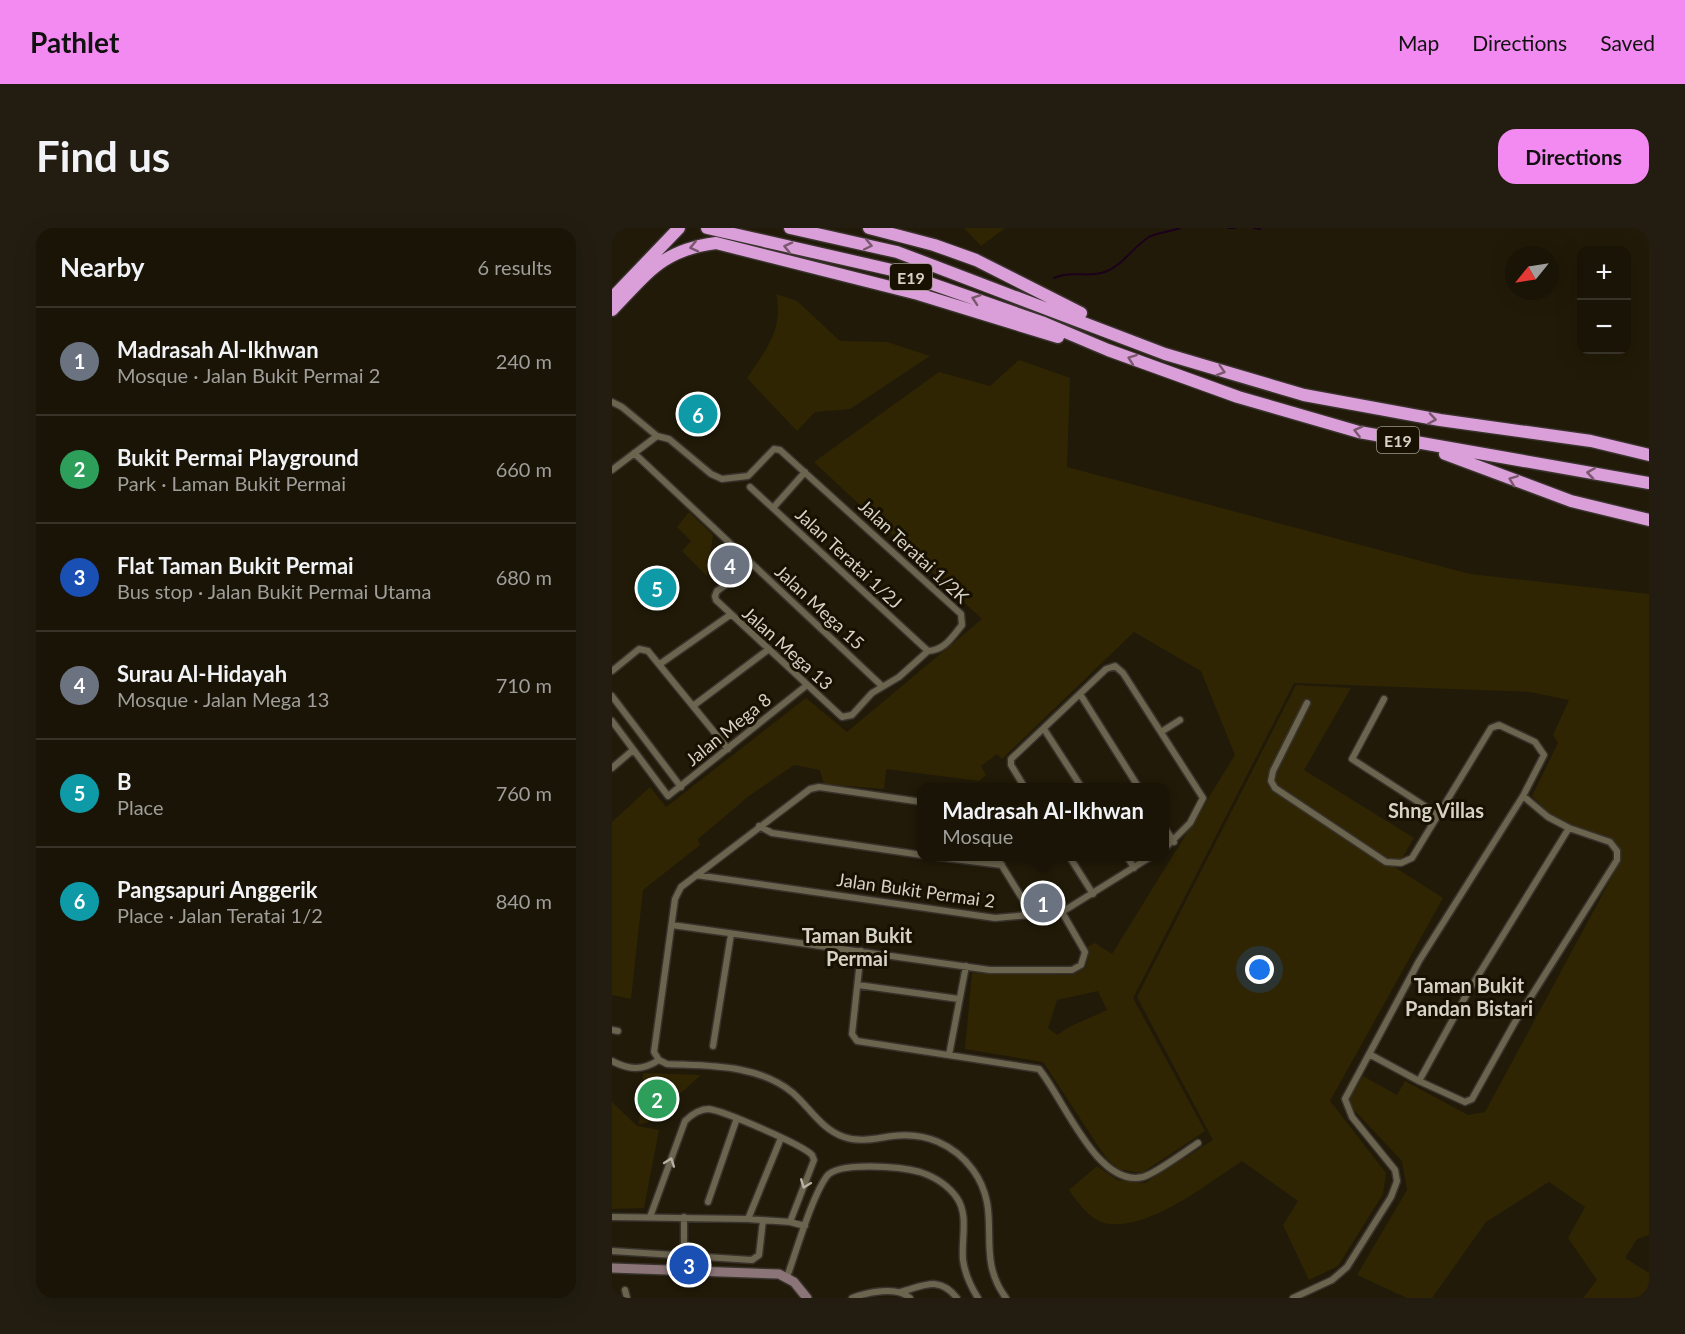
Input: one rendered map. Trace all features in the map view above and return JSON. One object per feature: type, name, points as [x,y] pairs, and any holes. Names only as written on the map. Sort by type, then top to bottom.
[{"type":"highway","points":[[612,306],[679,228]]},
{"type":"highway","name":"E19","points":[[707,228],[892,270],[1044,323],[1108,350],[1238,397],[1359,432],[1649,483]]},
{"type":"highway","name":"E19","points":[[790,228],[897,252],[1165,354],[1283,389],[1356,407],[1591,441],[1649,455]]},
{"type":"highway","points":[[869,228],[934,245],[976,260],[1165,354]]},
{"type":"highway","points":[[612,306],[667,256],[691,246],[716,243],[918,294],[1075,343],[1108,350]]},
{"type":"highway","points":[[1419,444],[1571,501],[1649,520]]},
{"type":"street","points":[[612,470],[657,436],[613,404]]},
{"type":"street","name":"Jalan Teratai 1/2K","points":[[657,436],[669,439],[711,474],[722,480],[748,476],[777,447],[961,614],[962,625],[948,642],[942,647],[928,651]]},
{"type":"street","name":"Jalan Mega 15","points":[[634,453],[882,686]]},
{"type":"street","points":[[773,508],[806,472]]},
{"type":"street","name":"Jalan Teratai 1/2J","points":[[750,487],[928,651]]},
{"type":"street","name":"Jalan Mega 13","points":[[753,565],[715,596],[730,615],[842,717],[847,718],[882,686]]},
{"type":"street","points":[[660,664],[730,615]]},
{"type":"street","points":[[693,706],[769,649]]},
{"type":"street","points":[[612,671],[639,650],[648,651],[728,749]]},
{"type":"street","points":[[882,686],[909,669],[928,651]]},
{"type":"street","points":[[1022,783],[1010,760],[1106,669],[1115,666],[1123,673],[1203,798],[1191,823],[1169,846]]},
{"type":"street","name":"Jalan Mega 8","points":[[633,750],[668,796],[807,685]]},
{"type":"street","points":[[1080,694],[1136,783]]},
{"type":"street","points":[[612,696],[681,787]]},
{"type":"street","points":[[1384,699],[1352,759],[1437,814]]},
{"type":"street","points":[[1293,1298],[1326,1283],[1343,1272],[1395,1189],[1397,1175],[1393,1165],[1352,1117],[1345,1102],[1443,921],[1522,796],[1544,753],[1535,742],[1499,725],[1494,726],[1486,733],[1412,858],[1401,862],[1386,862],[1275,788],[1271,781],[1273,771],[1307,703]]},
{"type":"street","points":[[1161,732],[1180,720]]},
{"type":"street","points":[[612,721],[633,750],[612,768]]},
{"type":"street","points":[[1044,729],[1079,783]]},
{"type":"street","points":[[917,800],[819,787],[803,793],[696,875],[676,894],[654,1048],[659,1060],[667,1064],[718,1066],[760,1076],[788,1089],[824,1126],[847,1138],[864,1140],[916,1136],[948,1146],[973,1170],[987,1200],[990,1218],[988,1260],[1006,1298]]},
{"type":"street","points":[[1369,1054],[1419,1082],[1465,1102],[1472,1099],[1515,1022],[1617,860],[1617,851],[1610,842],[1569,828],[1548,817],[1522,796]]},
{"type":"street","points":[[759,826],[772,833],[917,854]]},
{"type":"street","points":[[1419,1082],[1468,992],[1569,828]]},
{"type":"street","points":[[1169,834],[1174,842]]},
{"type":"street","points":[[970,861],[1002,865]]},
{"type":"street","points":[[999,861],[1033,916]]},
{"type":"street","points":[[1072,861],[1093,894]]},
{"type":"street","points":[[1130,861],[1134,868]]},
{"type":"street","name":"Jalan Bukit Permai 2","points":[[696,875],[995,918],[1062,912],[1144,861]]},
{"type":"street","points":[[672,925],[990,970],[1072,970],[1081,965],[1085,952],[1062,912]]},
{"type":"street","points":[[713,1046],[731,934]]},
{"type":"street","points":[[861,951],[852,1034],[857,1041],[1039,1070],[1101,1164],[1118,1176],[1143,1177],[1198,1143]]},
{"type":"street","points":[[949,1055],[966,966]]},
{"type":"street","points":[[858,985],[959,999]]},
{"type":"street","points":[[612,1061],[634,1069],[650,1066],[659,1060]]},
{"type":"street","points":[[650,1217],[685,1121],[698,1111],[707,1109],[736,1118],[809,1151],[814,1160],[790,1222]]},
{"type":"street","points":[[708,1202],[736,1118]]},
{"type":"street","points":[[748,1219],[781,1138]]},
{"type":"street","points":[[787,1277],[826,1177],[840,1168],[899,1169],[930,1177],[950,1189],[961,1207],[963,1260],[968,1278],[978,1298]]},
{"type":"street","points":[[612,1216],[748,1219],[790,1222],[805,1226]]},
{"type":"street","points":[[684,1217],[684,1256]]},
{"type":"street","points":[[612,1251],[752,1260],[759,1255],[763,1220]]},
{"type":"street","points":[[612,1268],[779,1274],[797,1284],[807,1298]]},
{"type":"street","points":[[612,1272],[787,1277]]},
{"type":"street","points":[[852,1298],[866,1294],[900,1292],[935,1283],[944,1284],[957,1298]]},
{"type":"street","points":[[625,1290],[627,1298]]},
{"type":"street","points":[[900,1292],[910,1298]]},
{"type":"shaded area","points":[[964,228],[1005,228],[981,246]]},
{"type":"shaded area","points":[[776,294],[797,301],[840,341],[887,342],[930,356],[850,409],[815,412],[797,431],[747,378],[772,339],[778,318]]},
{"type":"shaded area","points":[[1019,360],[1070,378],[1067,467],[1470,574],[1649,594],[1649,1235],[1637,1239],[1625,1258],[1649,1273],[1649,1298],[1583,1298],[1597,1280],[1568,1238],[1585,1207],[1549,1182],[1486,1222],[1432,1298],[1407,1298],[1357,1275],[1407,1190],[1402,1161],[1354,1110],[1349,1099],[1363,1076],[1397,1095],[1405,1081],[1468,1115],[1485,1112],[1620,862],[1621,853],[1613,839],[1570,824],[1550,814],[1532,796],[1558,743],[1553,735],[1569,700],[1530,692],[1294,683],[1133,998],[1205,1131],[1142,1173],[1118,1169],[1106,1158],[1043,1062],[965,1049],[972,973],[1073,975],[1085,968],[1089,953],[1087,947],[1095,943],[1112,954],[1235,755],[1201,671],[1134,632],[1002,759],[997,754],[981,766],[986,775],[979,781],[886,769],[884,789],[824,784],[820,770],[794,765],[749,796],[698,839],[700,845],[643,890],[631,999],[612,995],[612,822],[650,787],[666,807],[806,698],[847,732],[982,619],[814,462],[939,372],[990,386]],"holes":[[[1098,991],[1107,1010],[1057,1035],[1048,1028],[1057,1000]]]},
{"type":"shaded area","points":[[689,512],[713,535],[707,576],[682,551],[691,541],[677,527]]},
{"type":"shaded area","points":[[1296,685],[1351,688],[1304,770],[1414,838],[1396,868],[1443,898],[1330,1101],[1386,1173],[1383,1194],[1338,1266],[1309,1280],[1283,1225],[1298,1201],[1242,1161],[1197,1192],[1162,1212],[1127,1223],[1110,1224],[1097,1220],[1086,1212],[1069,1190],[1097,1166],[1117,1180],[1145,1183],[1213,1140],[1137,997]]},
{"type":"shaded area","points":[[643,1073],[701,1075],[647,1123],[639,1124]]},
{"type":"shaded area","points":[[612,1102],[637,1126],[659,1130],[644,1208],[612,1209]]},
{"type":"waterway","points":[[1054,278],[1105,272],[1117,265],[1149,237],[1180,228]]},
{"type":"waterway","points":[[1228,228],[1235,228]]},
{"type":"waterway","points":[[1254,228],[1260,229]]},
{"type":"place","name":"Pangsapuri Anggerik","points":[[698,414]]},
{"type":"place","name":"Surau Al-Hidayah","points":[[730,565]]},
{"type":"place","name":"B","points":[[657,588]]},
{"type":"place","name":"Madrasah Al-Ikhwan","points":[[1043,903]]},
{"type":"place","name":"Bukit Permai Playground","points":[[657,1099]]},
{"type":"place","name":"Flat Taman Bukit Permai","points":[[689,1265]]},
{"type":"district","name":"Shng Villas","points":[[1436,810]]},
{"type":"district","name":"Taman Bukit Permai","points":[[857,946]]},
{"type":"district","name":"Taman Bukit Pandan Bistari","points":[[1469,996]]}]
